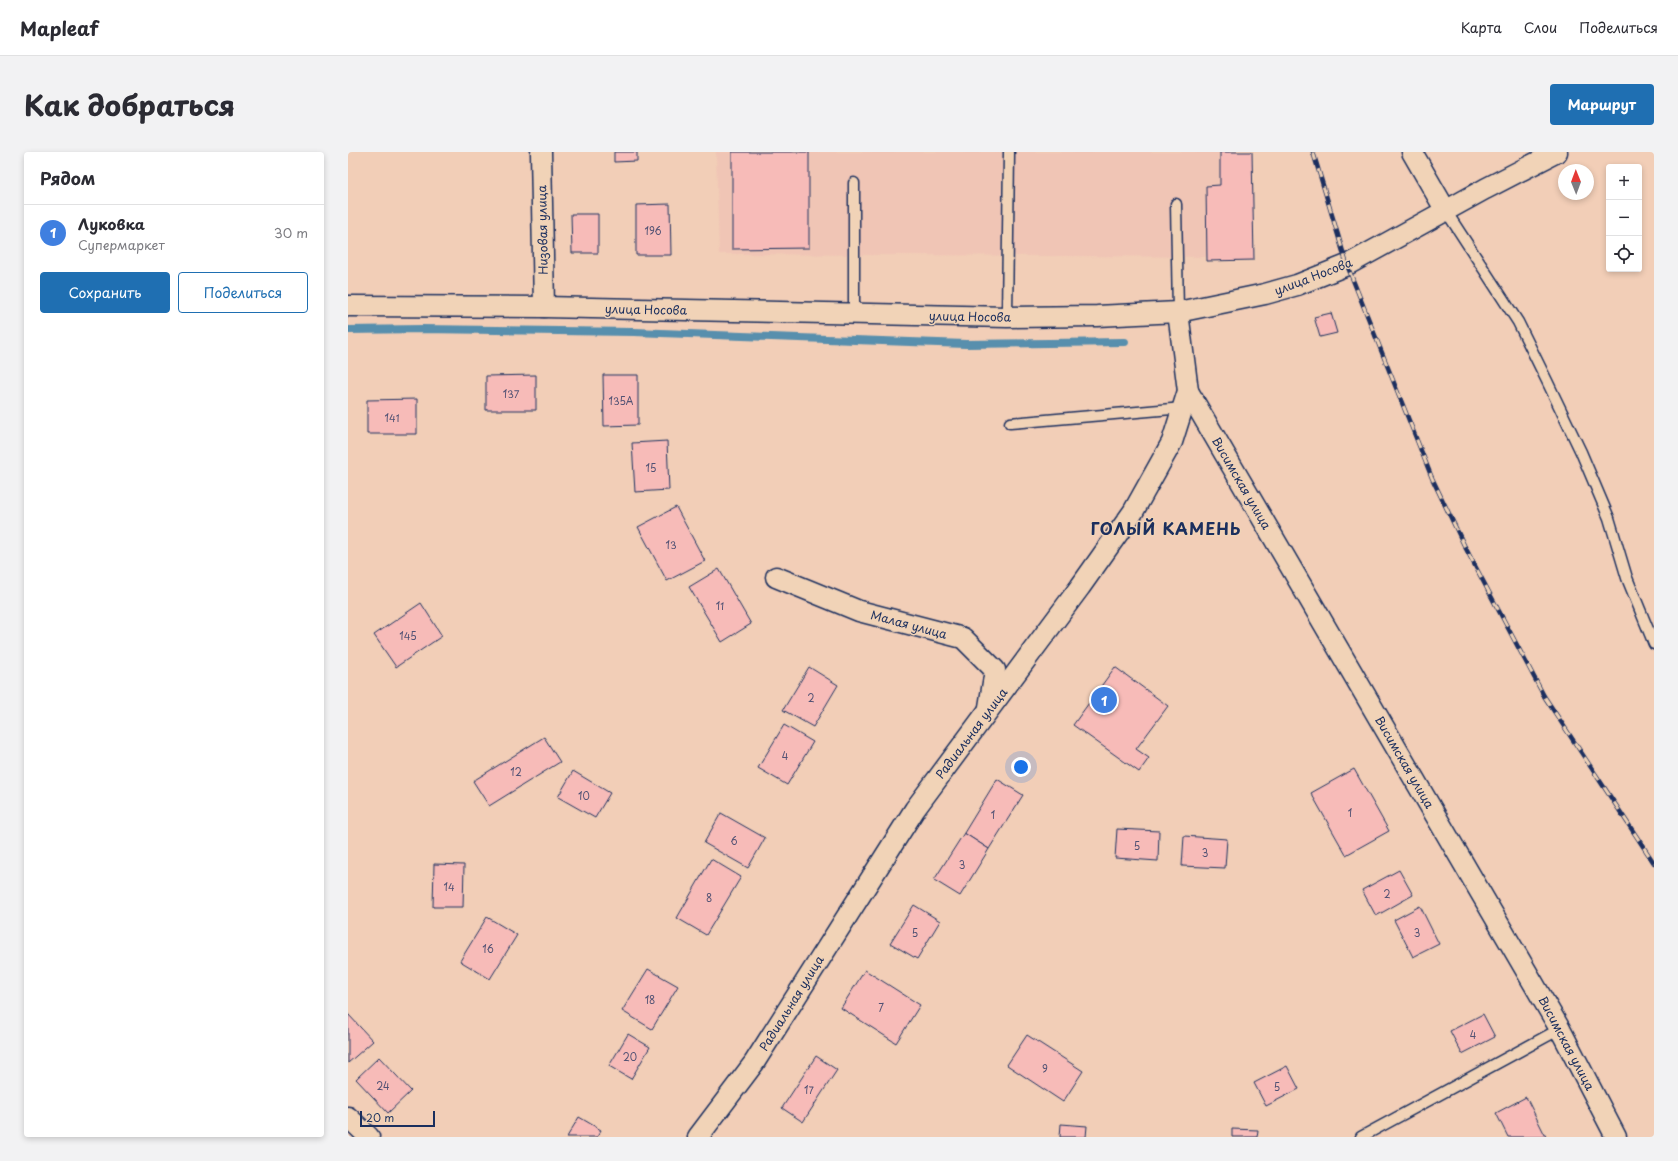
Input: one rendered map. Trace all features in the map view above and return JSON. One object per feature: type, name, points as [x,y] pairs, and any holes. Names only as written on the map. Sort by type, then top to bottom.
[{"type":"street","name":"Низовая улица","points":[[541,152],[544,307]]},
{"type":"street","points":[[1412,152],[1446,211]]},
{"type":"street","name":"улица Носова","points":[[348,306],[544,307],[1007,317],[1097,316],[1178,312],[1265,294],[1297,285],[1347,265],[1530,165],[1557,152]]},
{"type":"street","name":"Радиальная улица","points":[[698,1137],[754,1063],[915,809],[1133,512],[1172,442],[1186,400],[1178,312]]},
{"type":"street","name":"Висимская улица","points":[[1186,400],[1560,1029],[1616,1137]]},
{"type":"street","name":"Малая улица","points":[[776,577],[859,611],[963,638],[995,670],[989,709]]},
{"type":"street","points":[[348,1117],[369,1137]]},
{"type":"lane","points":[[1007,317],[1010,152]]},
{"type":"lane","points":[[854,183],[854,314]]},
{"type":"lane","points":[[1176,204],[1178,312]]},
{"type":"lane","points":[[1446,211],[1518,322],[1547,381],[1581,452],[1609,518],[1627,578],[1654,644]]},
{"type":"lane","points":[[1010,423],[1186,400]]},
{"type":"lane","points":[[1361,1137],[1560,1029]]},
{"type":"shaded area","points":[[716,152],[1239,152],[1240,257],[719,254]]},
{"type":"building","points":[[614,152],[637,152],[637,161],[614,162]]},
{"type":"building","points":[[732,152],[809,152],[809,248],[732,249]]},
{"type":"building","points":[[1220,152],[1252,152],[1254,260],[1207,261],[1206,186],[1220,185]]},
{"type":"building","points":[[670,204],[671,255],[636,255],[636,205]]},
{"type":"building","points":[[571,214],[598,214],[598,253],[572,253]]},
{"type":"building","points":[[1331,313],[1337,333],[1320,337],[1314,317]]},
{"type":"building","points":[[536,375],[536,410],[486,410],[486,376]]},
{"type":"building","points":[[603,375],[638,375],[638,425],[604,426]]},
{"type":"building","points":[[417,399],[417,434],[367,434],[367,400]]},
{"type":"building","points":[[667,441],[669,490],[635,492],[632,443]]},
{"type":"building","points":[[676,507],[705,561],[667,581],[638,527]]},
{"type":"building","points":[[719,569],[751,624],[722,642],[689,587]]},
{"type":"building","points":[[421,603],[442,636],[396,667],[374,635]]},
{"type":"building","points":[[809,667],[838,685],[813,727],[783,710]]},
{"type":"building","points":[[1115,667],[1168,706],[1136,749],[1149,758],[1139,772],[1073,725]]},
{"type":"building","points":[[784,725],[813,742],[787,785],[758,768]]},
{"type":"building","points":[[544,737],[560,762],[489,806],[473,781]]},
{"type":"building","points":[[1354,769],[1389,831],[1346,855],[1311,793]]},
{"type":"building","points":[[573,771],[610,793],[595,818],[558,797]]},
{"type":"building","points":[[997,779],[1023,795],[989,849],[964,833]]},
{"type":"building","points":[[721,813],[765,838],[748,868],[704,843]]},
{"type":"building","points":[[1117,829],[1159,831],[1158,861],[1115,858]]},
{"type":"building","points":[[964,833],[989,849],[960,896],[934,880]]},
{"type":"building","points":[[1184,836],[1227,839],[1225,868],[1182,866]]},
{"type":"building","points":[[711,859],[741,877],[706,935],[677,918]]},
{"type":"building","points":[[434,864],[464,865],[463,907],[433,907]]},
{"type":"building","points":[[1399,870],[1413,895],[1376,916],[1362,890]]},
{"type":"building","points":[[914,905],[940,921],[917,959],[890,943]]},
{"type":"building","points":[[1420,906],[1439,944],[1413,957],[1394,920]]},
{"type":"building","points":[[487,917],[517,935],[490,979],[460,961]]},
{"type":"building","points":[[648,969],[678,986],[652,1029],[622,1011]]},
{"type":"building","points":[[865,970],[920,1005],[896,1043],[841,1008]]},
{"type":"building","points":[[348,1014],[373,1041],[348,1063]]},
{"type":"building","points":[[1483,1014],[1495,1037],[1462,1054],[1450,1031]]},
{"type":"building","points":[[628,1034],[650,1047],[631,1079],[609,1066]]},
{"type":"building","points":[[1027,1035],[1083,1071],[1063,1102],[1007,1065]]},
{"type":"building","points":[[816,1056],[837,1070],[803,1122],[782,1108]]},
{"type":"building","points":[[379,1057],[411,1091],[388,1113],[356,1079]]},
{"type":"building","points":[[1287,1066],[1299,1089],[1266,1106],[1254,1083]]},
{"type":"building","points":[[1526,1097],[1546,1137],[1508,1137],[1496,1113]]},
{"type":"building","points":[[579,1117],[601,1130],[597,1137],[567,1137]]},
{"type":"building","points":[[1061,1124],[1087,1126],[1086,1137],[1060,1137]]},
{"type":"building","points":[[1232,1129],[1258,1130],[1257,1137],[1232,1137]]},
{"type":"waterway","points":[[348,330],[422,329],[634,332],[966,344],[1125,342]]},
{"type":"railway","points":[[1313,152],[1347,265],[1432,478],[1464,545],[1544,696],[1654,863]]},
{"type":"place","name":"Луковка","points":[[1104,700]]},
{"type":"district","name":"ГОЛЫЙ КАМЕНЬ","points":[[1166,528]]}]
